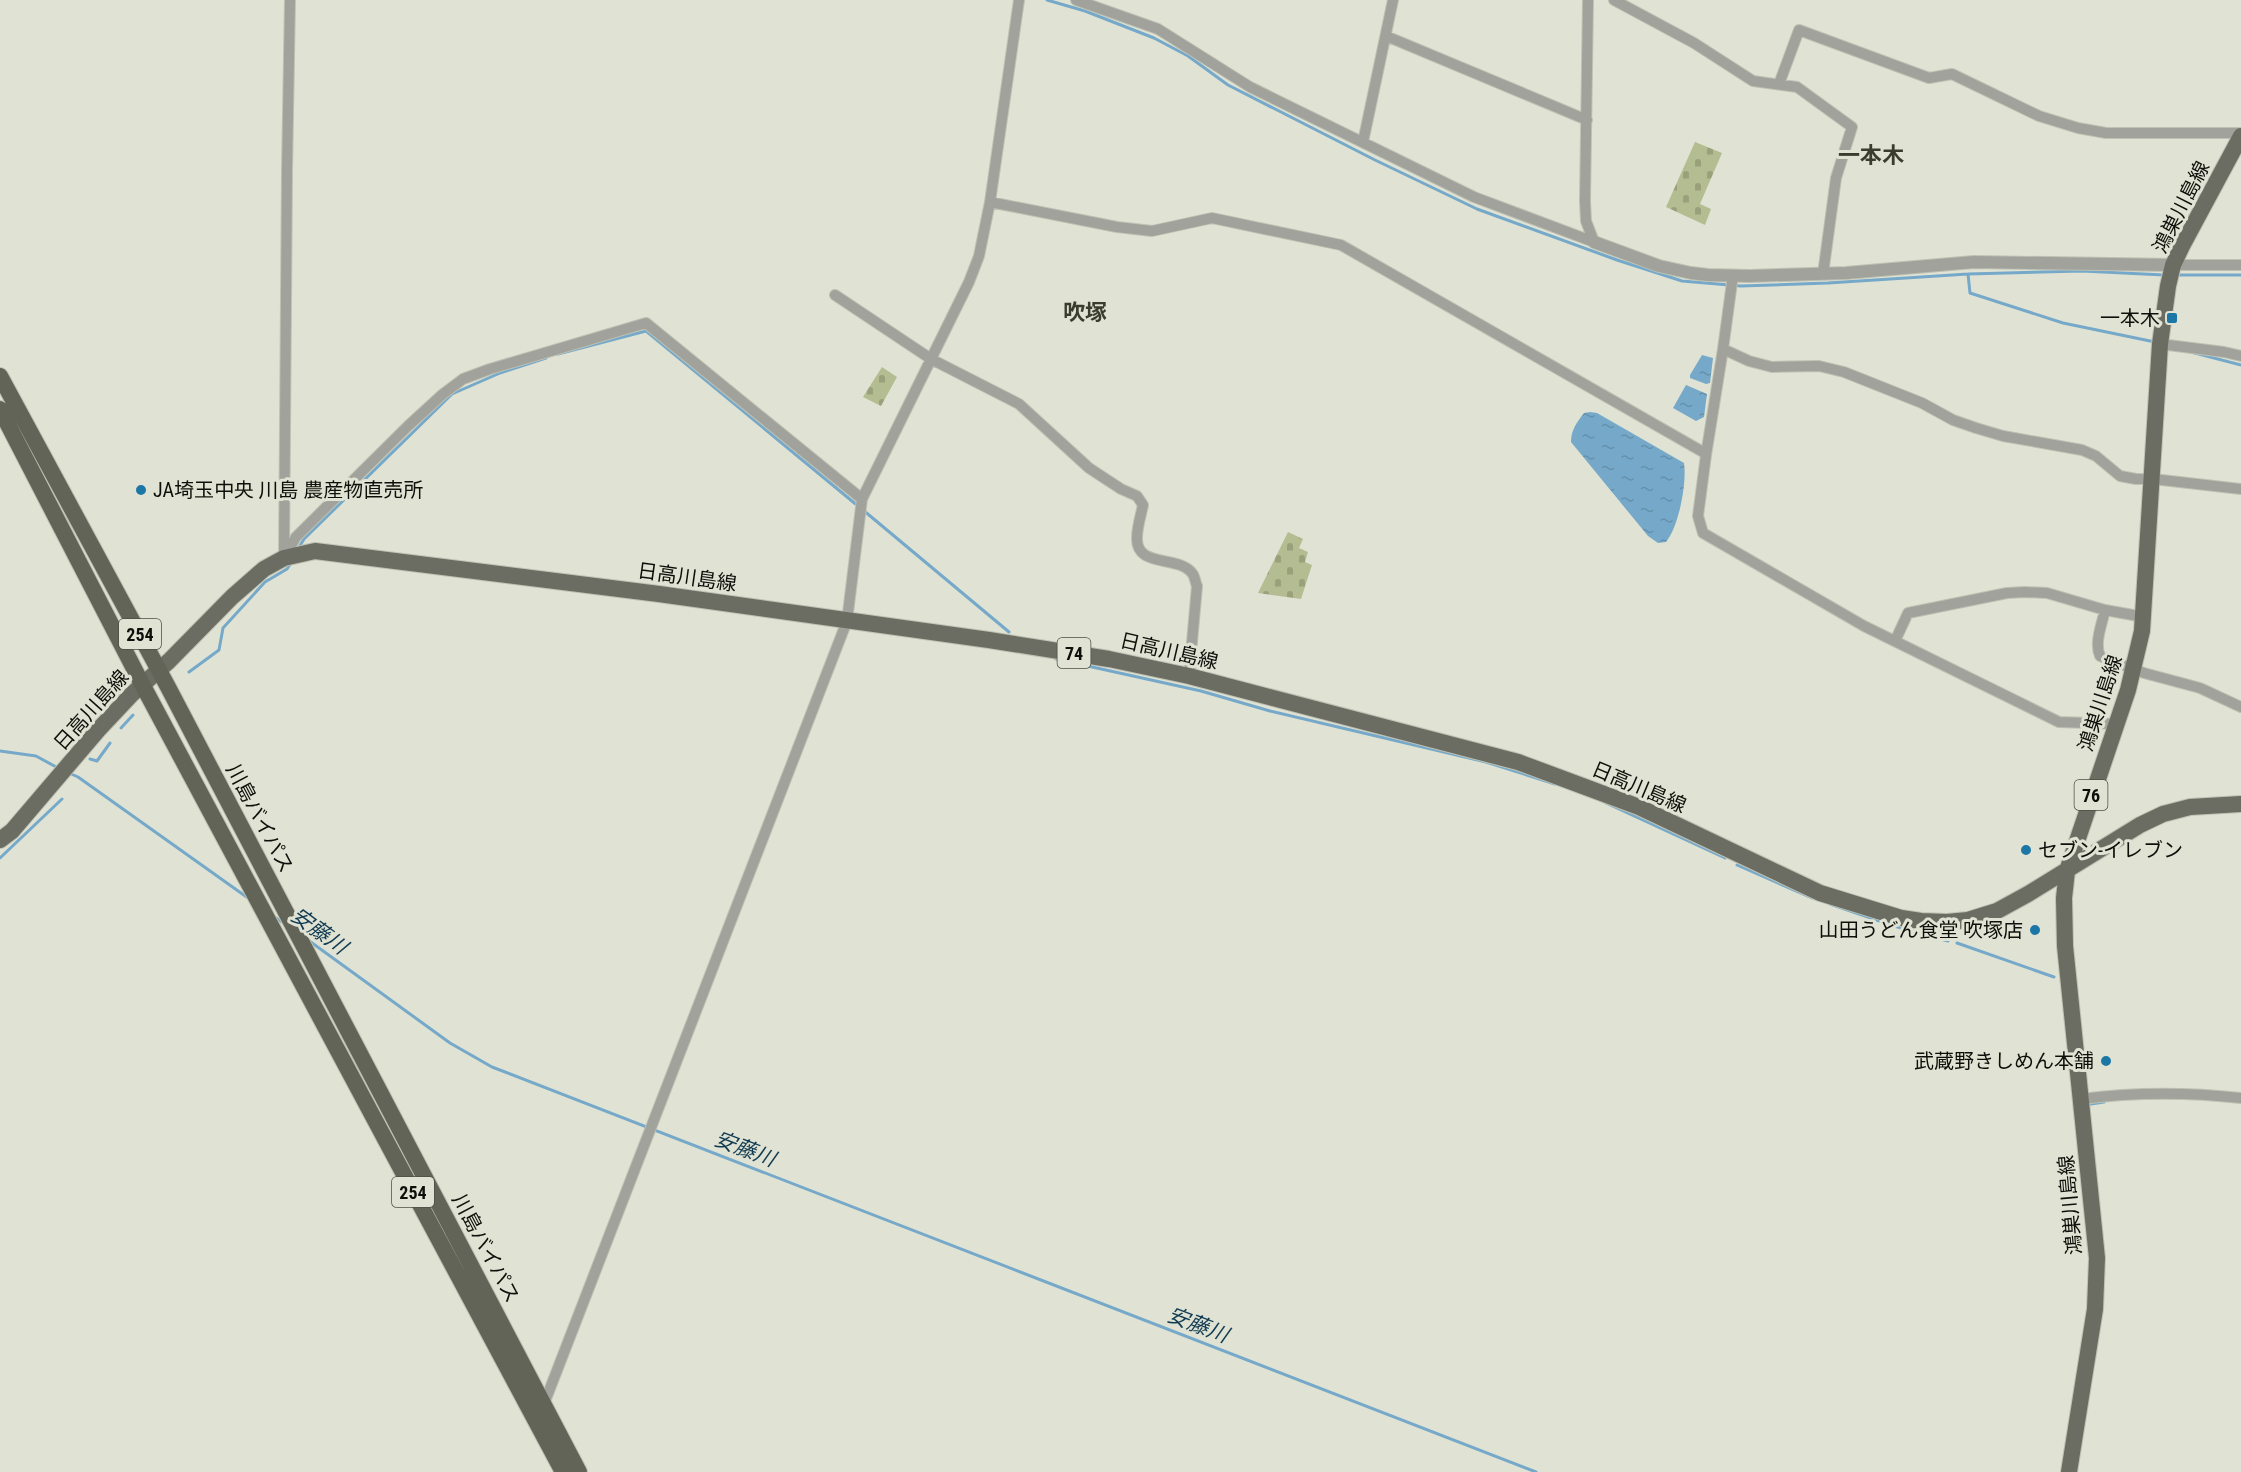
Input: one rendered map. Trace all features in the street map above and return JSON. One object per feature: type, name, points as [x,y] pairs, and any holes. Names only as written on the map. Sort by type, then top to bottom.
[{"type":"highway","name":"川島バイパス","points":[[0,376],[159,670],[579,1472]]},
{"type":"highway","name":"川島バイパス","points":[[0,409],[142,684],[563,1472]]},
{"type":"main road","name":"鴻巣川島線","points":[[2068,1472],[2094,1316],[2096,1232],[2064,934],[2067,870],[2086,808],[2117,724],[2134,668],[2144,617],[2160,344],[2173,265],[2241,134]]},
{"type":"main road","name":"日高川島線","points":[[0,840],[12,831],[99,729],[142,684],[246,585],[264,569],[284,558],[315,551],[659,594],[1109,659],[1189,676],[1518,762],[1566,778],[1639,807],[1820,893],[1901,918],[1947,922],[1997,911],[2140,825],[2163,814],[2190,807],[2241,804]]},
{"type":"street","points":[[284,558],[286,194],[290,0]]},
{"type":"street","points":[[544,1404],[847,621],[862,498],[969,282],[979,256],[990,202],[1019,0]]},
{"type":"street","points":[[1076,0],[1158,29],[1250,87],[1474,197],[1659,266],[1691,273],[1733,275],[1823,274],[1974,262],[2241,265]]},
{"type":"street","points":[[1363,142],[1393,0]]},
{"type":"street","points":[[1588,0],[1586,221],[1594,242]]},
{"type":"street","points":[[1614,0],[1694,43],[1753,81],[1797,87],[1852,127],[1836,178],[1823,274]]},
{"type":"street","points":[[1779,84],[1799,30],[1929,78],[1952,74],[2039,116],[2078,128],[2106,133],[2241,134]]},
{"type":"street","points":[[1386,36],[1587,120]]},
{"type":"street","points":[[990,202],[1117,227],[1152,231],[1212,219],[1341,245],[1706,455]]},
{"type":"street","points":[[1733,275],[1698,516],[1703,533],[1864,626],[2059,722],[2117,724]]},
{"type":"street","points":[[835,295],[931,359],[1019,404],[1089,468],[1121,489],[1137,496],[1143,505],[1137,538],[1139,548],[1145,556],[1181,565],[1192,573],[1197,586],[1189,676]]},
{"type":"street","points":[[284,558],[296,537],[393,440],[443,394],[463,380],[490,369],[646,323],[862,498]]},
{"type":"street","points":[[2160,344],[2241,356]]},
{"type":"street","points":[[1723,349],[1749,361],[1772,367],[1819,366],[1844,372],[1922,403],[1953,420],[2003,436],[2082,450],[2096,456],[2120,476],[2241,489]]},
{"type":"street","points":[[1895,640],[1908,614],[2007,593],[2047,593],[2105,610],[2144,617]]},
{"type":"street","points":[[2105,610],[2099,641],[2100,656],[2144,673],[2200,688],[2241,708]]},
{"type":"street","points":[[2081,1100],[2155,1092],[2203,1093],[2241,1098]]},
{"type":"green space","points":[[1695,142],[1722,153],[1700,204],[1711,209],[1705,225],[1666,207]]},
{"type":"green space","points":[[882,367],[897,377],[881,406],[863,397]]},
{"type":"green space","points":[[1288,532],[1303,539],[1299,548],[1308,552],[1305,562],[1312,565],[1301,599],[1258,593]]},
{"type":"water","points":[[1702,355],[1713,358],[1710,383],[1706,384],[1690,378]]},
{"type":"water","points":[[1686,385],[1707,394],[1704,417],[1696,421],[1673,408]]},
{"type":"water","points":[[1584,413],[1597,413],[1684,463],[1681,504],[1675,526],[1666,542],[1658,543],[1648,536],[1571,442],[1577,423]]},
{"type":"waterway","points":[[1047,0],[1085,11],[1154,38],[1188,56],[1228,85],[1477,209],[1682,281],[1741,286],[1968,274],[2082,271],[2164,275]]},
{"type":"waterway","points":[[1968,274],[1970,293],[2063,323],[2155,342]]},
{"type":"waterway","points":[[2177,275],[2241,275]]},
{"type":"waterway","points":[[558,354],[646,331],[858,506]]},
{"type":"waterway","points":[[2191,352],[2241,365]]},
{"type":"waterway","points":[[298,549],[304,539],[452,394],[500,373],[546,358]]},
{"type":"waterway","points":[[863,510],[1009,632]]},
{"type":"waterway","points":[[189,672],[219,650],[223,628],[265,582],[287,569],[291,563]]},
{"type":"waterway","points":[[1056,659],[1201,691],[1270,711],[1486,762],[1555,784]]},
{"type":"waterway","points":[[121,728],[133,715]]},
{"type":"waterway","points":[[90,759],[97,761],[110,743]]},
{"type":"waterway","name":"安藤川","points":[[0,751],[36,756],[58,768]]},
{"type":"waterway","name":"安藤川","points":[[69,773],[78,777],[248,898]]},
{"type":"waterway","points":[[0,858],[62,799]]},
{"type":"waterway","points":[[1606,803],[1725,858]]},
{"type":"waterway","points":[[1737,865],[1812,898]]},
{"type":"waterway","points":[[1830,904],[1894,926],[1948,941]]},
{"type":"waterway","name":"安藤川","points":[[273,916],[285,924]]},
{"type":"waterway","name":"安藤川","points":[[308,940],[450,1043],[492,1067],[1536,1472]]},
{"type":"waterway","points":[[1957,943],[2054,977]]},
{"type":"waterway","points":[[2091,1104],[2104,1102]]},
{"type":"place","name":"一本木","points":[[2172,318]]},
{"type":"place","name":"JA埼玉中央 川島 農産物直売所","points":[[141,490]]},
{"type":"place","name":"セブン-イレブン","points":[[2026,850]]},
{"type":"place","name":"山田うどん食堂 吹塚店","points":[[2035,930]]},
{"type":"place","name":"武蔵野きしめん本舗","points":[[2106,1061]]},
{"type":"district","name":"一本木","points":[[1871,155]]},
{"type":"district","name":"吹塚","points":[[1085,312]]}]
